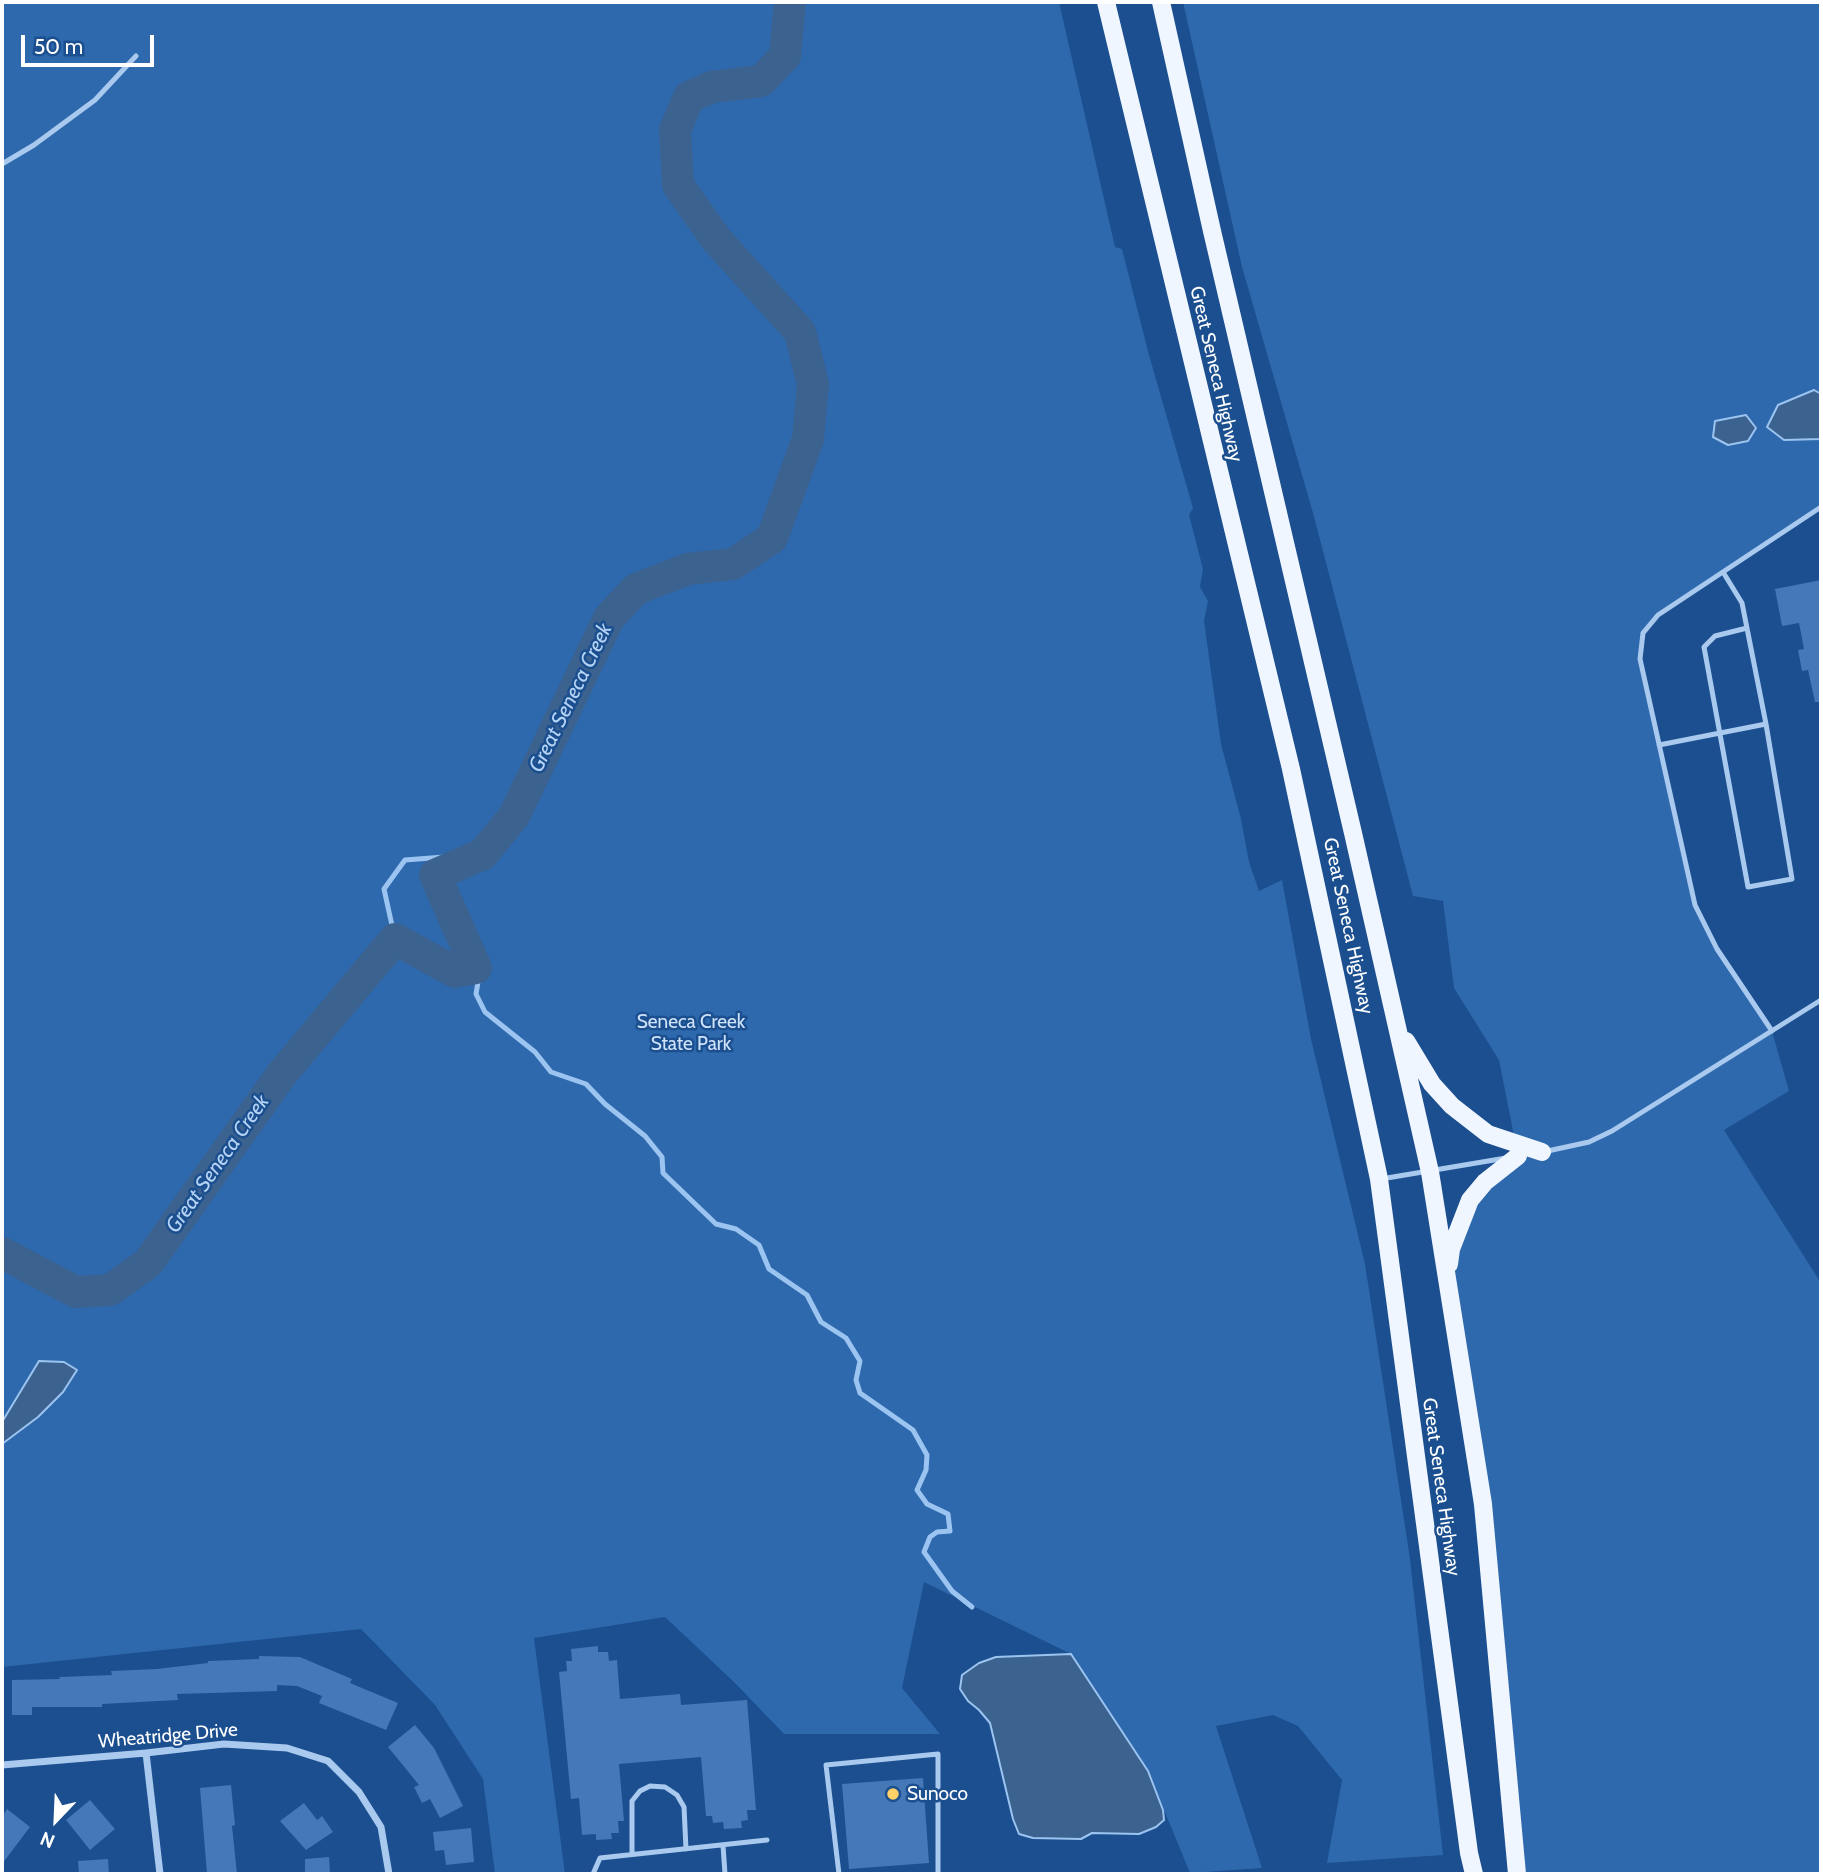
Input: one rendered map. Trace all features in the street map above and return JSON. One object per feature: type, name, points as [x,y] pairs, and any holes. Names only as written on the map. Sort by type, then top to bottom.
[{"type":"main road","name":"Great Seneca Highway","points":[[1106,2],[1291,769],[1379,1179],[1469,1853],[1474,1874]]},
{"type":"main road","name":"Great Seneca Highway","points":[[1161,2],[1430,1172],[1483,1504],[1517,1874]]},
{"type":"main road","points":[[1397,1027],[1432,1084],[1452,1106],[1488,1133],[1542,1152]]},
{"type":"main road","points":[[1447,1274],[1451,1249],[1470,1200],[1485,1182],[1518,1156]]},
{"type":"street","name":"Wheatridge Drive","points":[[2,1765],[146,1754],[224,1744],[288,1748],[328,1761],[359,1791],[381,1827],[388,1874]]},
{"type":"street","points":[[146,1754],[160,1874]]},
{"type":"lane","points":[[2,164],[34,145],[95,100],[136,56]]},
{"type":"lane","points":[[1772,1031],[1717,949],[1695,905],[1640,659],[1643,633],[1658,615],[1821,507]]},
{"type":"lane","points":[[1723,572],[1742,603],[1747,628],[1766,724],[1792,879],[1748,887],[1704,648],[1715,635],[1747,628]]},
{"type":"lane","points":[[1658,745],[1766,724]]},
{"type":"lane","points":[[1379,1179],[1588,1142],[1612,1130],[1821,1000]]},
{"type":"lane","points":[[839,1874],[826,1765],[939,1754],[938,1874]]},
{"type":"lane","points":[[632,1854],[632,1801],[640,1791],[650,1786],[665,1787],[677,1795],[684,1807],[686,1849]]},
{"type":"lane","points":[[593,1874],[600,1858],[767,1840]]},
{"type":"lane","points":[[723,1845],[725,1874]]},
{"type":"green space","name":"Seneca Creek State Park","points":[[2,2],[1059,2],[1115,247],[1122,249],[1193,508],[1189,515],[1203,569],[1200,587],[1208,601],[1204,621],[1221,744],[1241,819],[1249,862],[1259,891],[1282,880],[1311,1039],[1365,1264],[1410,1559],[1443,1855],[1327,1863],[1342,1780],[1298,1726],[1273,1715],[1216,1726],[1262,1868],[1190,1873],[1148,1771],[1071,1654],[924,1582],[902,1688],[940,1734],[784,1734],[665,1617],[534,1638],[565,1874],[495,1874],[483,1779],[435,1705],[361,1629],[2,1667]]},
{"type":"green space","points":[[1183,2],[1821,2],[1821,507],[1658,615],[1643,633],[1640,659],[1695,905],[1717,949],[1772,1031],[1789,1091],[1724,1130],[1821,1283],[1821,1874],[1514,1874],[1448,1274],[1461,1218],[1518,1156],[1499,1060],[1454,988],[1443,901],[1413,896],[1313,513],[1242,267]]},
{"type":"shaded area","points":[[1814,390],[1821,394],[1821,439],[1784,440],[1767,427],[1778,405]]},
{"type":"shaded area","points":[[1746,415],[1756,428],[1748,441],[1728,445],[1713,437],[1715,421]]},
{"type":"shaded area","points":[[39,1361],[64,1362],[77,1370],[63,1392],[38,1417],[2,1444],[2,1422]]},
{"type":"shaded area","points":[[1071,1654],[1148,1771],[1163,1810],[1164,1820],[1156,1827],[1139,1834],[1092,1833],[1081,1839],[1033,1838],[1019,1834],[990,1723],[960,1689],[962,1675],[979,1663],[996,1657]]},
{"type":"building","points":[[1821,580],[1821,702],[1815,702],[1808,670],[1802,671],[1798,650],[1804,649],[1799,623],[1782,626],[1775,589]]},
{"type":"building","points":[[598,1646],[598,1652],[608,1652],[609,1661],[617,1660],[620,1699],[680,1694],[681,1705],[747,1700],[756,1810],[747,1810],[748,1820],[741,1821],[742,1828],[724,1829],[723,1822],[713,1823],[712,1816],[706,1816],[701,1757],[619,1764],[624,1821],[618,1821],[619,1833],[611,1833],[612,1839],[596,1840],[596,1834],[582,1835],[579,1798],[571,1799],[559,1672],[567,1671],[566,1661],[572,1661],[571,1649]]},
{"type":"building","points":[[259,1656],[300,1657],[352,1679],[350,1683],[398,1703],[386,1730],[319,1703],[322,1696],[297,1686],[277,1685],[277,1691],[177,1694],[178,1700],[102,1704],[102,1707],[32,1707],[32,1715],[12,1715],[12,1680],[112,1675],[111,1671],[157,1669],[208,1661],[259,1659]]},
{"type":"building","points":[[415,1725],[434,1748],[463,1806],[440,1818],[430,1799],[422,1803],[414,1787],[419,1785],[388,1747]]},
{"type":"building","points":[[923,1778],[929,1863],[849,1869],[842,1784]]},
{"type":"building","points":[[231,1785],[237,1874],[207,1874],[200,1788]]},
{"type":"building","points":[[90,1800],[115,1829],[90,1850],[66,1820]]},
{"type":"building","points":[[304,1803],[317,1820],[322,1816],[333,1832],[306,1850],[280,1821]]},
{"type":"building","points":[[7,1809],[30,1827],[2,1864],[2,1817]]},
{"type":"building","points":[[471,1828],[474,1862],[446,1865],[444,1850],[435,1851],[433,1832]]},
{"type":"building","points":[[329,1857],[330,1874],[305,1874],[305,1859]]},
{"type":"building","points":[[108,1859],[109,1874],[79,1874],[78,1861]]},
{"type":"waterway","name":"Great Seneca Creek","points":[[2,1253],[76,1292],[110,1290],[148,1263],[281,1075],[395,939],[455,972],[476,968],[435,875],[483,854],[514,816],[609,618],[636,589],[688,569],[733,564],[772,538],[808,439],[813,384],[800,332],[716,239],[678,185],[675,130],[689,97],[712,87],[761,81],[785,56],[790,2]]},
{"type":"waterway","name":"Great Seneca Creek","points":[[395,939],[384,889],[405,860],[483,854]]},
{"type":"waterway","points":[[476,968],[479,976],[476,994],[485,1012],[535,1052],[551,1072],[586,1084],[605,1104],[645,1136],[662,1157],[663,1173],[716,1224],[736,1229],[759,1245],[769,1269],[807,1295],[821,1322],[846,1338],[860,1361],[856,1380],[860,1393],[913,1430],[927,1455],[926,1470],[917,1490],[927,1504],[948,1514],[950,1531],[937,1532],[930,1537],[924,1552],[952,1591],[972,1607]]},
{"type":"place","name":"Sunoco","points":[[893,1794]]}]
